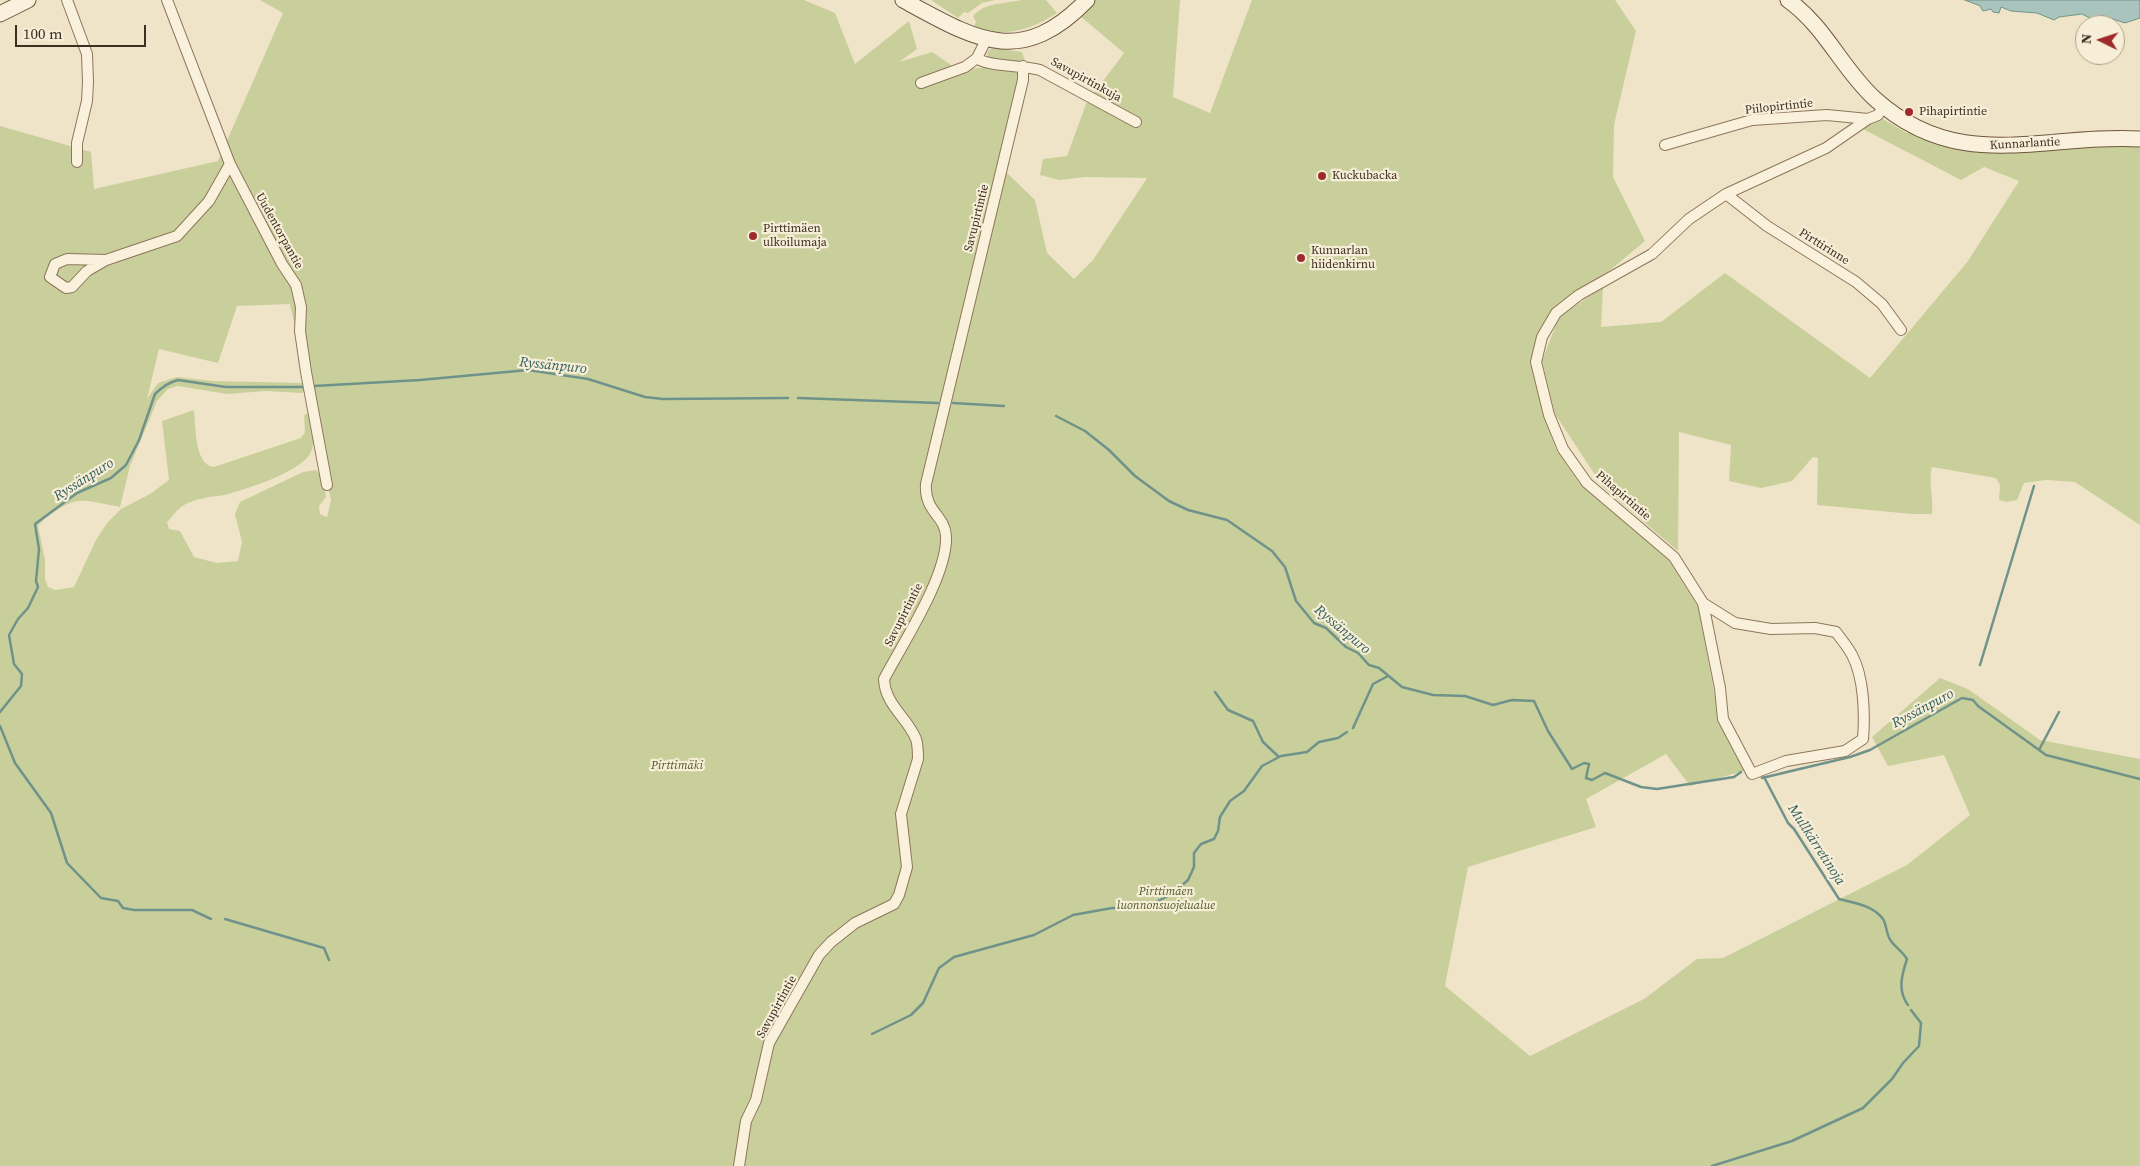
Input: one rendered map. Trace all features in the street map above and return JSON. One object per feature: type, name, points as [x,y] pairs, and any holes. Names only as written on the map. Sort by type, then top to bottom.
[{"type":"main road","points":[[0,14],[28,0]]},
{"type":"main road","points":[[903,0],[959,29],[986,40],[1010,42],[1041,35],[1058,26],[1087,0]]},
{"type":"main road","name":"Kunnarlantie","points":[[1788,0],[1810,18],[1852,74],[1884,106],[1932,134],[1983,146],[2017,147],[2103,138],[2140,139]]},
{"type":"street","points":[[67,0],[87,54],[87,101],[77,144],[77,162]]},
{"type":"street","name":"Uudentorpantie","points":[[167,0],[230,164],[282,264],[296,285],[301,307],[300,331],[306,372],[326,485]]},
{"type":"street","points":[[921,83],[965,67],[977,58],[986,40]]},
{"type":"street","points":[[977,58],[986,63],[1023,66]]},
{"type":"street","name":"Savupirtinkuja","points":[[1023,66],[1040,70],[1136,122]]},
{"type":"street","name":"Savupirtintie","points":[[739,1166],[746,1121],[756,1100],[769,1043],[820,955],[831,942],[855,923],[894,904],[900,895],[907,867],[902,814],[918,759],[918,750],[916,738],[890,702],[884,689],[884,679],[941,569],[947,549],[946,532],[926,496],[926,484],[1023,80],[1023,66]]},
{"type":"street","name":"Pihapirtintie","points":[[1703,603],[1735,622],[1771,629],[1815,628],[1836,632],[1852,655],[1858,673],[1864,715],[1863,740],[1845,751],[1786,761],[1752,774],[1723,719],[1720,688],[1703,603],[1674,557],[1587,483],[1563,449],[1549,416],[1536,362],[1542,337],[1556,313],[1579,295],[1652,254],[1688,218],[1726,194],[1826,148],[1878,114],[1884,106]]},
{"type":"street","name":"Piilopirtintie","points":[[1665,145],[1752,120],[1827,115],[1868,119]]},
{"type":"street","points":[[106,260],[67,258],[55,264],[50,277],[66,288],[72,287],[87,271],[106,260],[177,236],[209,200],[230,164]]},
{"type":"street","name":"Pirttirinne","points":[[1726,194],[1767,226],[1856,282],[1882,304],[1901,330]]},
{"type":"green space","name":"Pirttimäki","points":[[260,0],[804,0],[835,13],[855,64],[909,21],[917,49],[899,62],[932,52],[957,69],[1027,66],[1005,171],[1035,200],[1047,253],[1074,279],[1093,260],[1147,178],[1086,177],[1059,180],[1040,175],[1043,159],[1067,156],[1086,104],[1124,53],[1079,15],[1095,0],[1180,0],[1173,97],[1210,113],[1252,0],[1615,0],[1636,31],[1614,125],[1613,177],[1645,241],[1603,276],[1554,310],[1534,359],[1542,411],[1556,449],[1578,481],[1669,560],[1698,607],[1719,718],[1747,770],[1690,786],[1666,754],[1586,799],[1596,827],[1468,867],[1445,986],[1530,1056],[1644,999],[1697,959],[1723,958],[1907,865],[1970,815],[1944,755],[1888,766],[1872,737],[1940,678],[1968,689],[2040,740],[2140,759],[2140,1166],[0,1166],[0,126],[91,152],[94,189],[218,161],[283,13]],"holes":[[[290,304],[331,500],[327,517],[320,514],[319,506],[326,497],[322,477],[316,470],[303,472],[240,502],[235,514],[242,542],[238,561],[217,563],[194,557],[180,531],[169,529],[167,522],[176,511],[195,500],[233,493],[285,473],[305,459],[311,452],[313,438],[309,414],[306,414],[304,416],[305,432],[301,438],[214,467],[207,465],[199,452],[194,410],[162,421],[169,480],[150,494],[121,509],[107,523],[96,540],[74,587],[55,590],[48,587],[45,579],[45,560],[38,526],[57,510],[74,502],[89,501],[120,507],[130,466],[157,401],[168,389],[178,386],[227,394],[266,391],[302,393],[305,391],[303,383],[213,381],[177,377],[158,383],[147,399],[159,349],[218,363],[237,306]]]},
{"type":"green space","points":[[931,0],[996,0],[982,3],[968,13],[964,12],[958,18]]},
{"type":"green space","points":[[1021,0],[1046,0],[1057,13],[1037,24],[1017,31],[996,32],[974,26],[976,22],[973,16],[983,8]]},
{"type":"green space","points":[[992,48],[1022,52],[1026,64],[988,58],[987,52]]},
{"type":"green space","points":[[1881,118],[1907,133],[1948,144],[2140,144],[2140,525],[2075,482],[2046,480],[2024,483],[2017,500],[2007,502],[1999,500],[2000,485],[1996,478],[1932,467],[1932,514],[1912,514],[1817,505],[1818,458],[1813,457],[1792,481],[1761,488],[1729,481],[1731,445],[1679,432],[1678,551],[1603,487],[1555,414],[1542,361],[1559,317],[1603,287],[1601,327],[1661,322],[1725,273],[1870,378],[1968,261],[2019,181],[1984,167],[1961,180],[1861,128]]},
{"type":"water","points":[[1965,0],[2140,0],[2140,18],[2125,23],[2125,15],[2082,14],[2059,17],[2054,20],[2037,13],[2011,11],[2001,7],[1999,13],[1993,12],[1991,9],[1983,11],[1980,6]]},
{"type":"waterway","name":"Ryssänpuro","points":[[314,386],[420,380],[528,370],[588,379],[645,397],[663,399],[788,398]]},
{"type":"waterway","name":"Ryssänpuro","points":[[0,712],[21,686],[22,674],[14,664],[9,635],[18,619],[28,608],[38,587],[36,581],[39,549],[35,524],[77,493],[111,478],[126,465],[139,440],[155,394],[178,380],[226,387],[302,387]]},
{"type":"waterway","name":"Ryssänpuro","points":[[798,398],[938,403]]},
{"type":"waterway","name":"Ryssänpuro","points":[[953,403],[1004,406]]},
{"type":"waterway","name":"Ryssänpuro","points":[[1056,416],[1085,431],[1109,450],[1135,476],[1169,501],[1188,510],[1227,520],[1272,551],[1285,567],[1296,601],[1314,623],[1326,628],[1346,647],[1358,653],[1369,665],[1379,668],[1402,687],[1433,695],[1465,696],[1493,705],[1512,700],[1534,701],[1548,731],[1572,769],[1584,763],[1589,764],[1586,778],[1592,780],[1605,773],[1641,787],[1657,789],[1734,777],[1741,772]]},
{"type":"waterway","points":[[1980,665],[2034,486]]},
{"type":"waterway","points":[[1353,728],[1373,684],[1388,676]]},
{"type":"waterway","points":[[1215,692],[1228,710],[1253,721],[1263,742],[1279,757]]},
{"type":"waterway","name":"Ryssänpuro","points":[[1762,778],[1850,757],[1870,750],[1962,698],[1973,700],[1978,706],[2046,755],[2140,779]]},
{"type":"waterway","points":[[2039,750],[2059,712]]},
{"type":"waterway","points":[[0,726],[15,763],[51,813],[67,863],[101,898],[118,901],[123,908],[134,910],[192,910],[211,919]]},
{"type":"waterway","points":[[1139,907],[1146,907],[1172,894],[1188,880],[1194,867],[1194,853],[1201,844],[1214,839],[1218,831],[1220,817],[1230,801],[1244,791],[1262,766],[1281,756],[1307,752],[1319,742],[1338,738],[1347,732]]},
{"type":"waterway","name":"Mullkärretinoja","points":[[1764,777],[1788,823],[1794,829],[1839,899],[1869,908],[1883,919],[1889,939],[1907,959],[1902,976],[1902,994],[1908,1005]]},
{"type":"waterway","points":[[872,1034],[911,1015],[923,1003],[939,968],[954,957],[1034,935],[1073,915],[1112,908],[1132,908]]},
{"type":"waterway","points":[[225,919],[324,948],[329,960]]},
{"type":"waterway","name":"Mullkärretinoja","points":[[1712,1166],[1792,1141],[1863,1108],[1892,1079],[1903,1063],[1919,1046],[1921,1023],[1911,1010]]},
{"type":"place","name":"Pihapirtintie","points":[[1909,112]]},
{"type":"place","name":"Kuckubacka","points":[[1322,176]]},
{"type":"place","name":"Pirttimäen ulkoilumaja","points":[[753,236]]},
{"type":"place","name":"Kunnarlan hiidenkirnu","points":[[1301,258]]},
{"type":"park label","name":"Pirttimäen luonnonsuojelualue","points":[[1166,899]]}]
